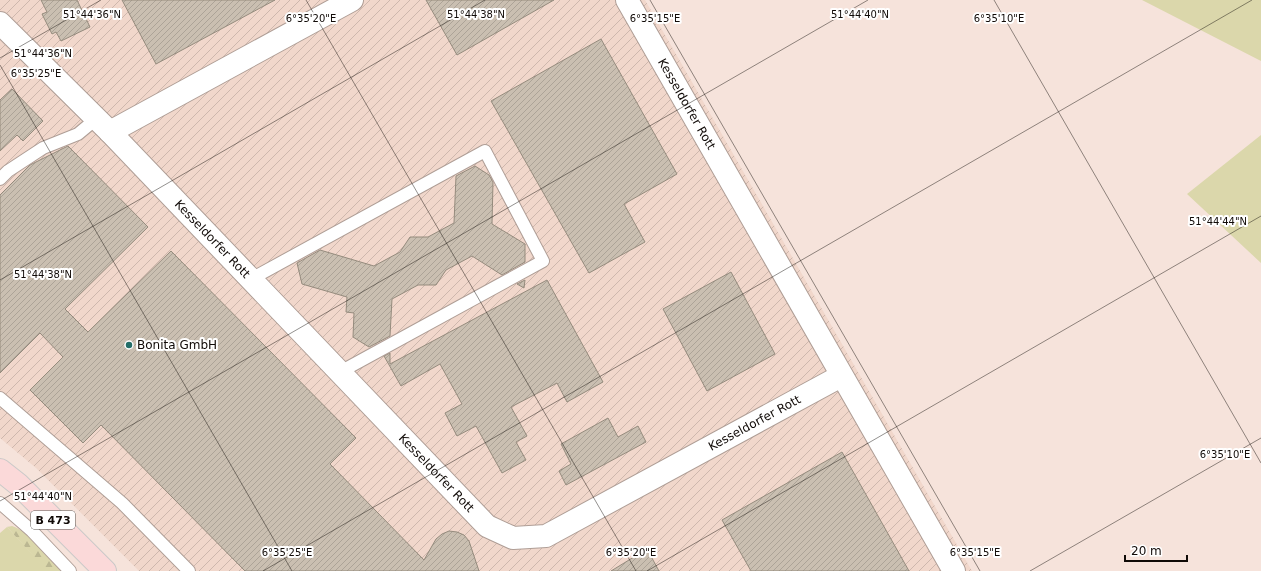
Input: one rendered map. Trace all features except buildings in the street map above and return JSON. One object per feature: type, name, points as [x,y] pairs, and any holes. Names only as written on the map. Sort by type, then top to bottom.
[{"type":"main road","name":"B 473","points":[[0,470],[19,485],[105,571]]},
{"type":"street","points":[[103,126],[352,0]]},
{"type":"street","name":"Kesseldorfer Rott","points":[[627,0],[954,571]]},
{"type":"street","name":"Kesseldorfer Rott","points":[[0,23],[103,126],[488,526],[513,538],[546,536],[841,376]]},
{"type":"lane","points":[[0,179],[8,171],[42,148],[103,126]]},
{"type":"lane","points":[[251,280],[485,151],[543,261],[340,372]]},
{"type":"lane","points":[[0,398],[122,503],[189,571]]},
{"type":"lane","points":[[0,503],[32,531],[70,571]]},
{"type":"shaded area","points":[[0,0],[645,0],[972,571],[139,571],[36,468],[0,438]]},
{"type":"green space","points":[[1142,0],[1261,0],[1261,61]]},
{"type":"green space","points":[[1261,135],[1261,263],[1187,194]]},
{"type":"green space","points":[[12,526],[19,529],[32,539],[61,571],[47,571],[7,527]]},
{"type":"green space","points":[[7,527],[48,571],[0,571],[0,533]]},
{"type":"place","name":"Bonita GmbH","points":[[129,345]]}]
